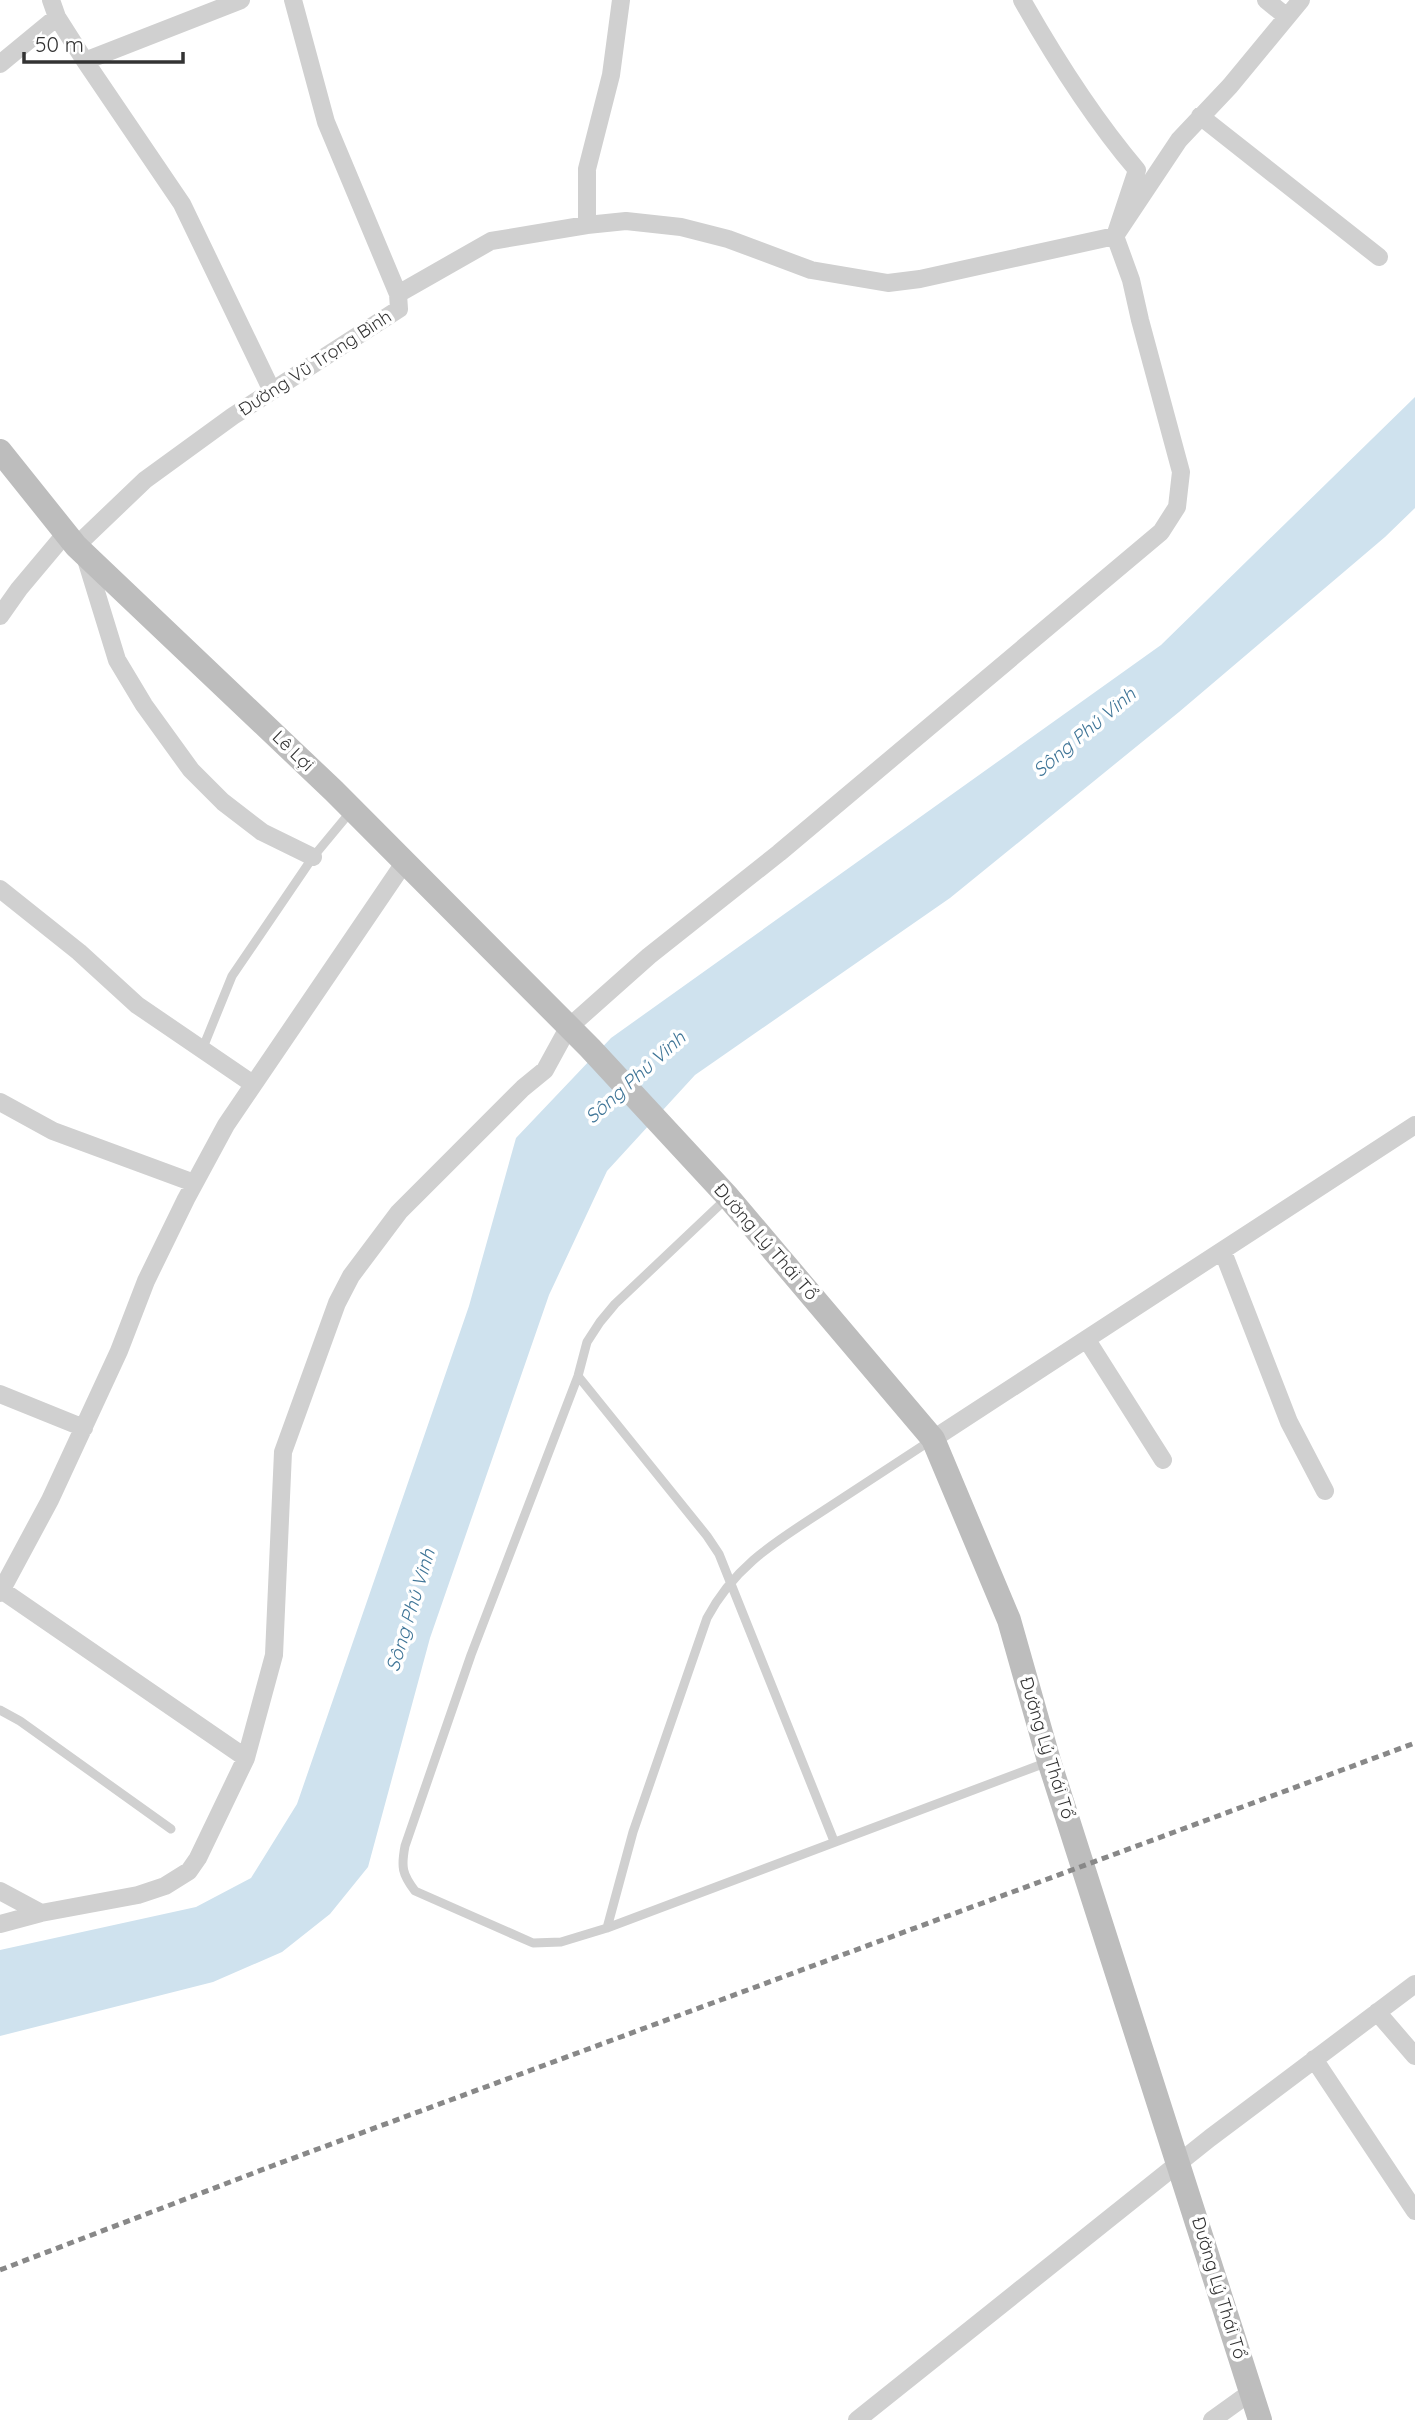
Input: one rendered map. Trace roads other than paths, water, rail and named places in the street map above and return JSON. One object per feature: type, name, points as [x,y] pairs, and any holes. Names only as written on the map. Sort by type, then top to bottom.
[{"type":"main road","name":"Lê Lợi","points":[[0,451],[75,544],[353,810],[590,1048]]},
{"type":"main road","name":"Đường Lý Thái Tổ","points":[[590,1048],[728,1197],[933,1439],[1009,1620],[1049,1761],[1180,2163],[1260,2420]]},
{"type":"street","points":[[85,61],[241,0]]},
{"type":"street","name":"Đường Vũ Trọng Bình","points":[[0,617],[19,589],[75,544],[145,480],[233,416],[400,309],[398,294],[326,122],[293,0]]},
{"type":"street","points":[[587,225],[587,169],[611,75],[621,0]]},
{"type":"street","points":[[0,1924],[41,1913],[138,1895],[165,1886],[189,1871],[207,1841],[246,1758],[274,1655],[283,1452],[337,1303],[351,1276],[399,1212],[523,1088],[545,1070],[568,1028],[649,956],[779,853],[1161,531],[1177,508],[1181,472],[1139,320],[1131,280],[1115,236],[1137,170],[1108,136],[1051,52],[1022,0]]},
{"type":"street","points":[[1266,0],[1287,17]]},
{"type":"street","points":[[398,294],[491,241],[626,221],[681,227],[728,239],[811,270],[888,283],[920,279],[1115,236],[1179,140],[1230,86],[1301,0]]},
{"type":"street","points":[[0,64],[54,8],[85,61],[182,204],[272,391]]},
{"type":"street","points":[[1200,116],[1379,257]]},
{"type":"street","points":[[75,544],[117,660],[144,705],[191,770],[223,802],[262,832],[313,857]]},
{"type":"street","points":[[246,1758],[1,1591],[50,1500],[119,1351],[146,1281],[226,1125],[404,863]]},
{"type":"street","points":[[0,889],[79,952],[137,1005],[253,1084]]},
{"type":"street","points":[[0,1102],[53,1131],[194,1184]]},
{"type":"street","points":[[933,1439],[1415,1125]]},
{"type":"street","points":[[1223,1252],[1289,1422],[1325,1491]]},
{"type":"street","points":[[1087,1340],[1163,1460]]},
{"type":"street","points":[[0,1394],[83,1427]]},
{"type":"street","points":[[0,1891],[41,1913]]},
{"type":"street","points":[[857,2420],[1180,2163],[1415,1983]]},
{"type":"street","points":[[1377,2012],[1415,2056]]},
{"type":"street","points":[[1314,2059],[1415,2211]]},
{"type":"street","points":[[1212,2420],[1251,2392]]},
{"type":"lane","points":[[202,1051],[232,976],[313,857],[353,810]]},
{"type":"lane","points":[[728,1197],[615,1304],[587,1342],[578,1376],[471,1655],[405,1846],[402,1862],[404,1877],[415,1891],[533,1943],[561,1942],[607,1928],[1049,1761]]},
{"type":"lane","points":[[578,1376],[707,1536],[731,1580],[834,1841]]},
{"type":"lane","points":[[607,1928],[633,1832],[707,1618],[731,1580],[765,1549],[933,1439]]},
{"type":"lane","points":[[0,1710],[20,1721],[171,1829]]},
{"type":"water","name":"Sông Phú Vinh","points":[[1415,397],[1415,508],[1385,537],[1179,712],[950,898],[695,1075],[607,1171],[549,1295],[430,1638],[368,1867],[330,1914],[282,1952],[213,1982],[0,2036],[0,1950],[196,1907],[251,1878],[297,1804],[469,1306],[516,1138],[611,1038],[1161,645]]},
{"type":"railway","points":[[0,2270],[272,2166],[1415,1743]]}]
